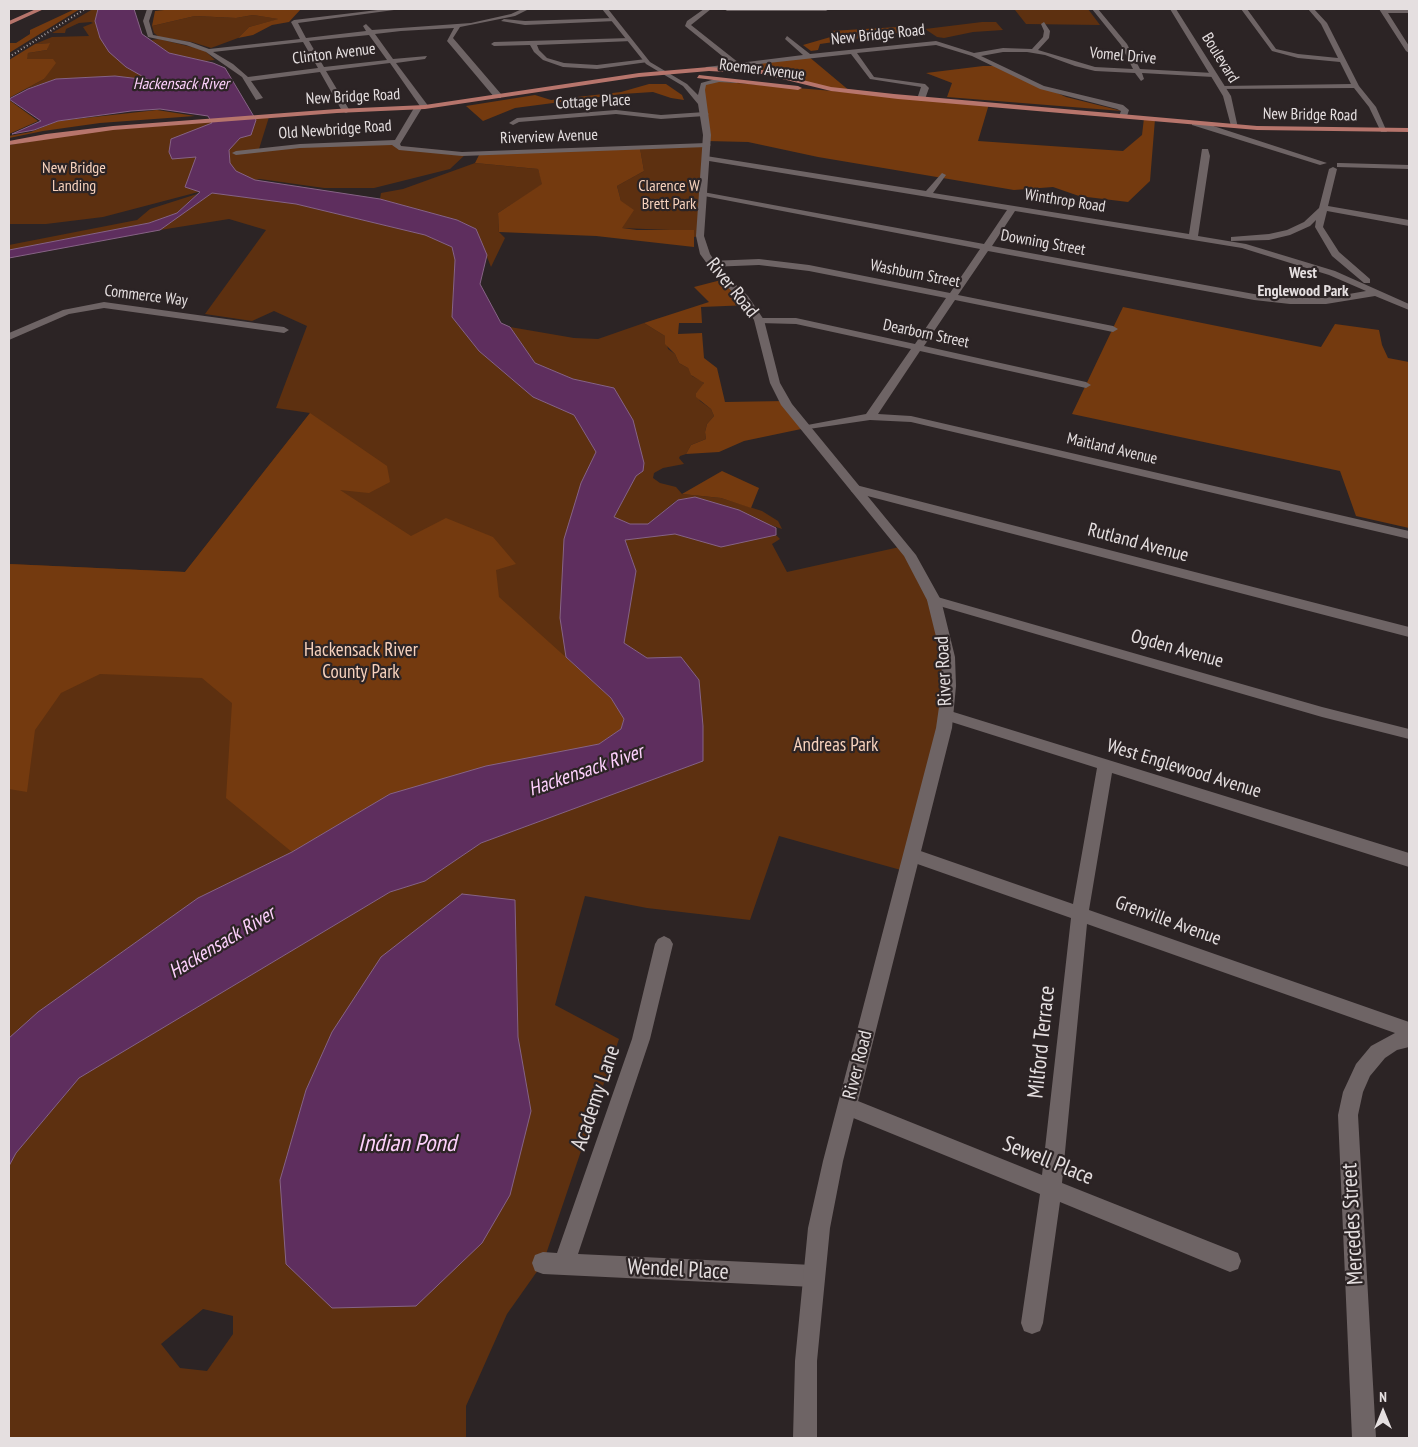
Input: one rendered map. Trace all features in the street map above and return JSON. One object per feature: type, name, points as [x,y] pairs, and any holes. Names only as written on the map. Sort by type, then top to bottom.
[{"type":"main road","points":[[9,23],[41,9]]},
{"type":"main road","name":"New Bridge Road","points":[[9,143],[92,130],[265,116],[422,108],[638,75],[697,70]]},
{"type":"main road","name":"Roemer Avenue","points":[[697,70],[762,72],[831,89],[898,97]]},
{"type":"main road","name":"Roemer Avenue","points":[[622,78],[666,74],[898,97],[1155,119]]},
{"type":"main road","points":[[768,85],[785,83],[787,78]]},
{"type":"main road","name":"New Bridge Road","points":[[1155,119],[1256,128],[1409,130]]},
{"type":"main road","name":"New Bridge Road","points":[[1235,126],[1384,130]]},
{"type":"street","points":[[150,9],[146,21],[150,36],[188,43],[208,51],[217,59],[236,69],[246,78],[259,98]]},
{"type":"street","points":[[208,51],[370,32],[458,26],[498,19],[526,9]]},
{"type":"street","name":"River Road","points":[[605,9],[647,62],[692,90],[702,104],[705,114],[707,145],[700,236],[703,249],[710,264],[745,298],[759,320],[775,383],[787,405],[904,546],[924,579],[934,600],[948,657],[949,686],[946,715],[833,1161],[819,1228],[806,1361],[805,1438]]},
{"type":"street","points":[[708,9],[689,22],[688,26],[736,64]]},
{"type":"street","points":[[727,9],[826,9]]},
{"type":"street","points":[[1095,9],[1124,44],[1142,83]]},
{"type":"street","name":"Boulevard","points":[[1173,9],[1230,103],[1235,126]]},
{"type":"street","points":[[1244,9],[1269,46],[1274,50],[1298,56],[1343,60]]},
{"type":"street","points":[[1311,9],[1324,23],[1356,86],[1372,108],[1384,130]]},
{"type":"street","points":[[346,111],[294,22],[356,12],[391,10]]},
{"type":"street","points":[[1383,10],[1409,11]]},
{"type":"street","points":[[1383,10],[1406,42],[1409,51]]},
{"type":"street","points":[[356,12],[422,108]]},
{"type":"street","points":[[498,19],[518,23],[614,20]]},
{"type":"street","points":[[1034,50],[1046,38],[1047,31],[1044,24]]},
{"type":"street","points":[[458,26],[450,41],[498,96]]},
{"type":"street","points":[[787,38],[808,56]]},
{"type":"street","points":[[494,44],[630,40]]},
{"type":"street","points":[[533,43],[536,51],[545,59],[563,65],[597,67],[647,62],[670,69],[697,70]]},
{"type":"street","name":"New Bridge Road","points":[[706,69],[736,64],[931,43],[974,55],[1042,88],[1120,107],[1125,110],[1122,116]]},
{"type":"street","name":"Vomel Drive","points":[[974,55],[1003,50],[1034,50],[1086,67],[1138,72],[1214,75]]},
{"type":"street","points":[[852,51],[872,78],[923,85],[925,88],[921,99]]},
{"type":"street","name":"Clinton Avenue","points":[[246,78],[425,57]]},
{"type":"street","points":[[638,75],[648,70],[647,62]]},
{"type":"street","points":[[760,62],[755,67],[762,72]]},
{"type":"street","points":[[702,104],[701,90],[703,84],[719,80],[742,81]]},
{"type":"street","points":[[1222,88],[1356,86]]},
{"type":"street","name":"Old Newbridge Road","points":[[236,153],[300,146],[397,142],[422,108]]},
{"type":"street","name":"Cottage Place","points":[[513,123],[517,120],[616,112],[661,117],[705,114]]},
{"type":"street","points":[[1195,122],[1336,167],[1409,168]]},
{"type":"street","points":[[1255,142],[1247,136],[1246,132],[1256,128]]},
{"type":"street","name":"Riverview Avenue","points":[[397,142],[396,146],[405,150],[462,154],[707,145]]},
{"type":"street","points":[[1205,151],[1206,156],[1195,237],[1244,239],[1279,235],[1307,224],[1324,208]]},
{"type":"street","name":"Winthrop Road","points":[[706,158],[1195,237],[1274,254],[1340,276],[1393,298],[1409,307]]},
{"type":"street","points":[[1336,167],[1319,227],[1327,244],[1335,254],[1379,292]]},
{"type":"street","points":[[928,194],[942,176]]},
{"type":"street","name":"Downing Street","points":[[703,195],[1254,297],[1310,302],[1379,292]]},
{"type":"street","points":[[870,417],[1013,208]]},
{"type":"street","points":[[1324,208],[1409,223]]},
{"type":"street","name":"Washburn Street","points":[[710,264],[748,262],[793,266],[1113,329]]},
{"type":"street","points":[[1340,276],[1347,287],[1348,298]]},
{"type":"street","points":[[1393,298],[1409,297]]},
{"type":"street","name":"Commerce Way","points":[[9,337],[66,312],[104,304],[284,330]]},
{"type":"street","name":"Dearborn Street","points":[[759,320],[796,321],[1086,385]]},
{"type":"street","name":"Maitland Avenue","points":[[806,428],[870,417],[911,419],[1409,535]]},
{"type":"street","name":"Rutland Avenue","points":[[856,489],[1409,632]]},
{"type":"street","name":"Ogden Avenue","points":[[934,600],[1322,712],[1409,734]]},
{"type":"street","name":"West Englewood Avenue","points":[[946,715],[1409,860]]},
{"type":"street","name":"Milford Terrace","points":[[1032,1323],[1051,1188],[1080,912],[1105,766]]},
{"type":"street","name":"Grenville Avenue","points":[[912,855],[1080,912],[1409,1030]]},
{"type":"street","name":"Academy Lane","points":[[553,1264],[641,1038],[664,944]]},
{"type":"street","name":"Mercedes Street","points":[[1364,1438],[1348,1115],[1353,1092],[1363,1070],[1378,1052],[1392,1043],[1409,1038]]},
{"type":"street","name":"Sewell Place","points":[[848,1106],[1230,1261]]},
{"type":"street","name":"Wendel Place","points":[[553,1264],[813,1276]]},
{"type":"green space","points":[[75,9],[80,9],[9,53],[9,43],[16,43],[30,34],[30,30]]},
{"type":"green space","points":[[93,9],[98,9],[95,21],[126,67],[150,80],[115,76],[56,79],[26,89],[44,79],[53,59],[26,59],[28,53],[47,50],[49,43],[35,44],[52,37],[89,36],[83,27],[93,23],[91,22],[79,23],[66,29],[65,33],[52,33]]},
{"type":"green space","points":[[173,9],[301,9],[289,22],[272,25],[253,35],[238,38],[249,27],[278,19],[253,15],[236,18],[195,16],[152,26],[155,11]]},
{"type":"green space","points":[[1088,9],[1100,25],[1026,24],[1015,10]]},
{"type":"green space","points":[[253,15],[279,19],[249,27],[238,38],[211,48],[192,42],[159,37],[154,33],[152,26],[195,16],[236,18]]},
{"type":"green space","points":[[996,22],[1003,30],[973,32],[944,38],[937,37],[925,29]]},
{"type":"green space","points":[[906,27],[910,31],[820,44],[818,50],[811,51],[803,45],[834,36],[830,31]]},
{"type":"green space","points":[[159,39],[204,50],[215,60],[204,61],[169,53],[151,40]]},
{"type":"green space","points":[[50,43],[47,50],[28,53],[27,59],[53,59],[56,63],[44,79],[9,98],[9,60],[35,44]]},
{"type":"green space","points":[[808,56],[851,92],[760,72],[763,62]]},
{"type":"green space","points":[[997,66],[1066,97],[1122,111],[947,97],[952,83],[926,73]]},
{"type":"green space","points":[[713,81],[989,104],[978,141],[1123,151],[1142,135],[1144,118],[1155,119],[1150,181],[1128,202],[1079,196],[1053,187],[1014,190],[818,157],[748,142],[707,141],[701,86]]},
{"type":"green space","points":[[649,84],[666,84],[682,95],[684,100],[653,92],[622,94],[515,108],[483,121],[466,106],[535,95],[551,100],[621,92]]},
{"type":"green space","points":[[9,100],[38,121],[9,134]]},
{"type":"green space","points":[[157,110],[195,116],[100,123],[9,138],[9,136],[31,132],[58,121]]},
{"type":"green space","name":"New Bridge Landing","points":[[269,117],[259,149],[397,142],[396,146],[467,153],[450,169],[374,188],[324,188],[260,179],[206,190],[103,217],[46,224],[9,224],[9,145],[93,131]]},
{"type":"green space","name":"Clarence W Brett Park","points":[[707,145],[700,236],[694,237],[694,231],[621,228],[621,201],[617,186],[644,171],[640,148]]},
{"type":"green space","points":[[640,148],[644,171],[617,186],[621,201],[634,210],[622,228],[637,230],[694,230],[694,247],[596,236],[499,232],[498,213],[542,184],[538,169],[475,163],[480,153]]},
{"type":"green space","points":[[475,163],[538,169],[543,184],[498,213],[499,232],[505,238],[491,267],[476,229],[457,220],[380,199],[381,193],[403,189]]},
{"type":"green space","points":[[212,193],[296,204],[425,235],[452,247],[455,260],[452,317],[479,351],[533,397],[574,415],[596,452],[581,483],[566,657],[611,698],[198,898],[38,1012],[9,1038],[9,564],[185,572],[310,413],[276,408],[307,326],[274,311],[252,321],[205,314],[266,230],[229,219],[160,230]]},
{"type":"green space","points":[[197,194],[177,213],[149,223],[9,250],[9,245],[137,220],[150,209]]},
{"type":"green space","points":[[725,279],[750,305],[701,307],[702,323],[679,323],[678,334],[702,333],[704,358],[717,368],[725,402],[784,401],[806,428],[744,441],[719,452],[686,454],[691,445],[706,439],[707,424],[714,416],[711,409],[696,397],[696,393],[704,383],[691,375],[688,368],[679,363],[675,354],[665,344],[665,336],[644,323],[709,302],[694,287]]},
{"type":"green space","points":[[1123,307],[1321,347],[1335,324],[1379,330],[1382,345],[1388,358],[1409,362],[1409,528],[1356,516],[1340,471],[1072,414]]},
{"type":"green space","points":[[644,323],[665,336],[668,349],[675,354],[679,363],[688,368],[692,376],[702,381],[704,384],[696,393],[700,401],[711,409],[714,416],[707,424],[706,439],[691,445],[686,454],[680,456],[679,458],[684,464],[663,468],[654,473],[653,478],[660,483],[676,487],[682,494],[721,498],[762,511],[778,521],[782,529],[759,521],[739,510],[695,497],[677,500],[648,524],[630,524],[614,517],[636,476],[614,388],[573,379],[535,363],[510,327],[574,338],[598,339]]},
{"type":"green space","name":"Hackensack River County Park","points":[[310,413],[387,466],[390,482],[369,493],[340,490],[411,536],[446,518],[493,537],[516,564],[496,570],[499,597],[611,698],[624,718],[621,729],[599,744],[390,794],[292,852],[226,798],[232,703],[202,678],[100,674],[61,693],[35,730],[27,792],[9,789],[9,564],[185,572]]},
{"type":"green space","points":[[722,471],[759,488],[751,508],[721,498],[682,494]]},
{"type":"green space","name":"Andreas Park","points":[[675,534],[721,546],[776,535],[780,539],[772,544],[787,572],[904,546],[924,579],[949,686],[908,872],[779,836],[750,920],[647,908],[585,896],[555,1005],[619,1039],[543,1263],[507,1314],[466,1406],[466,1438],[9,1438],[9,1166],[16,1153],[79,1078],[390,892],[425,881],[481,843],[703,761],[703,726],[699,680],[681,657],[647,658],[624,643],[636,571],[625,539]],"holes":[[[515,900],[518,1038],[531,1111],[280,1180],[306,1090],[332,1032]],[[203,1309],[233,1316],[233,1334],[207,1371],[180,1368],[161,1344]]]},
{"type":"water","name":"Hackensack River","points":[[98,9],[134,9],[142,34],[169,53],[213,63],[225,68],[256,120],[251,135],[240,138],[229,150],[230,163],[236,171],[255,180],[380,199],[457,220],[476,229],[487,255],[480,284],[501,323],[510,327],[535,363],[573,379],[614,388],[633,420],[644,463],[643,471],[636,476],[614,517],[630,524],[648,524],[678,500],[695,497],[739,510],[776,528],[776,535],[721,547],[675,534],[625,540],[636,571],[624,643],[647,658],[681,657],[699,680],[703,726],[703,761],[481,843],[425,881],[390,892],[79,1078],[16,1153],[9,1166],[9,1038],[38,1012],[198,898],[292,852],[390,794],[486,766],[599,744],[621,729],[624,719],[611,698],[566,657],[560,618],[564,539],[581,483],[596,452],[574,415],[533,397],[479,351],[452,317],[455,260],[452,247],[425,235],[296,204],[212,193],[160,230],[9,258],[9,250],[149,223],[177,213],[200,192],[185,187],[196,157],[172,159],[169,152],[171,139],[212,123],[208,116],[160,109],[131,111],[58,121],[34,130],[12,134],[41,121],[9,99],[28,89],[56,79],[115,76],[149,80],[126,67],[109,52],[100,38],[95,21]]},
{"type":"water","name":"Indian Pond","points":[[462,894],[515,900],[518,1037],[531,1111],[510,1195],[482,1243],[416,1306],[332,1308],[286,1264],[280,1180],[306,1090],[332,1032],[381,957]]},
{"type":"railway","points":[[9,57],[85,9]]},
{"type":"district","name":"West Englewood Park","points":[[1303,282]]}]
